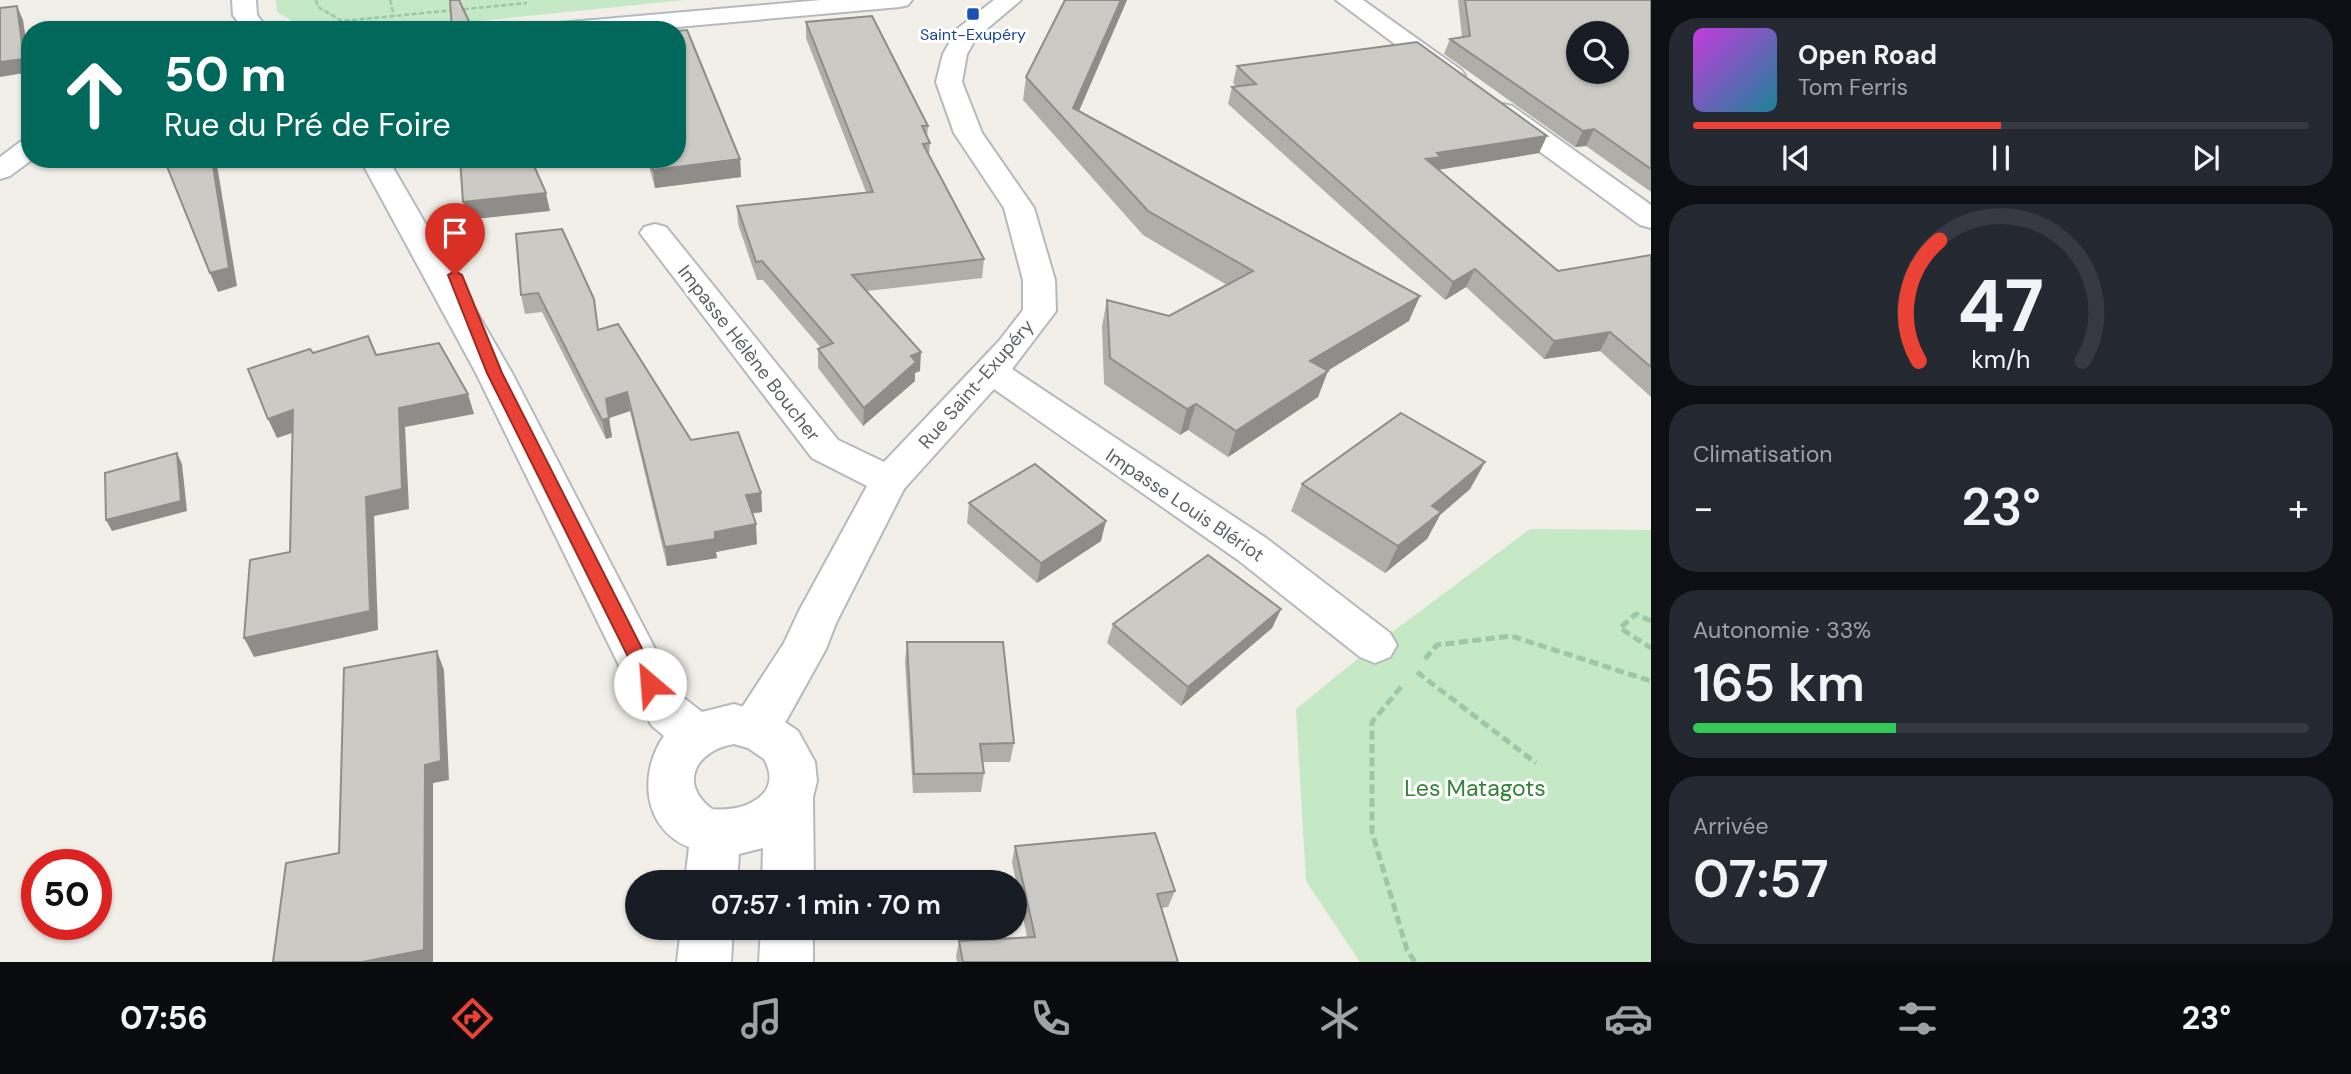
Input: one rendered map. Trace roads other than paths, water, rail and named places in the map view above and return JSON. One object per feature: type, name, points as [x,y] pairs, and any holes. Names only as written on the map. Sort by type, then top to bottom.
[{"type":"street","points":[[244,0],[245,15],[249,21]]},
{"type":"street","points":[[661,21],[900,0]]},
{"type":"street","name":"Rue Saint-Exupéry","points":[[753,726],[770,707],[804,649],[814,623],[889,481],[991,371],[1039,311],[1039,280],[1019,208],[968,133],[949,82],[956,54],[966,34],[1009,0]]},
{"type":"street","points":[[1348,0],[1651,219]]},
{"type":"street","points":[[0,170],[21,155]]},
{"type":"street","points":[[379,168],[494,373],[650,684],[668,712],[696,735]]},
{"type":"street","points":[[406,168],[425,202],[494,373]]},
{"type":"street","name":"Impasse Hélène Boucher","points":[[655,233],[825,449],[889,481]]},
{"type":"street","name":"Impasse Louis Blériot","points":[[991,371],[1252,549],[1375,645]]},
{"type":"street","points":[[788,870],[792,762],[784,747],[771,734],[753,726],[734,724],[714,727],[696,735],[680,751],[670,770],[669,791],[677,811],[693,826],[715,834],[745,832],[771,820],[789,799]]},
{"type":"street","points":[[712,870],[715,834]]},
{"type":"street","points":[[704,962],[706,940]]},
{"type":"street","points":[[786,962],[787,940]]},
{"type":"place","name":"Saint-Exupéry","points":[[973,14]]},
{"type":"park label","name":"Les Matagots","points":[[1475,788]]}]
